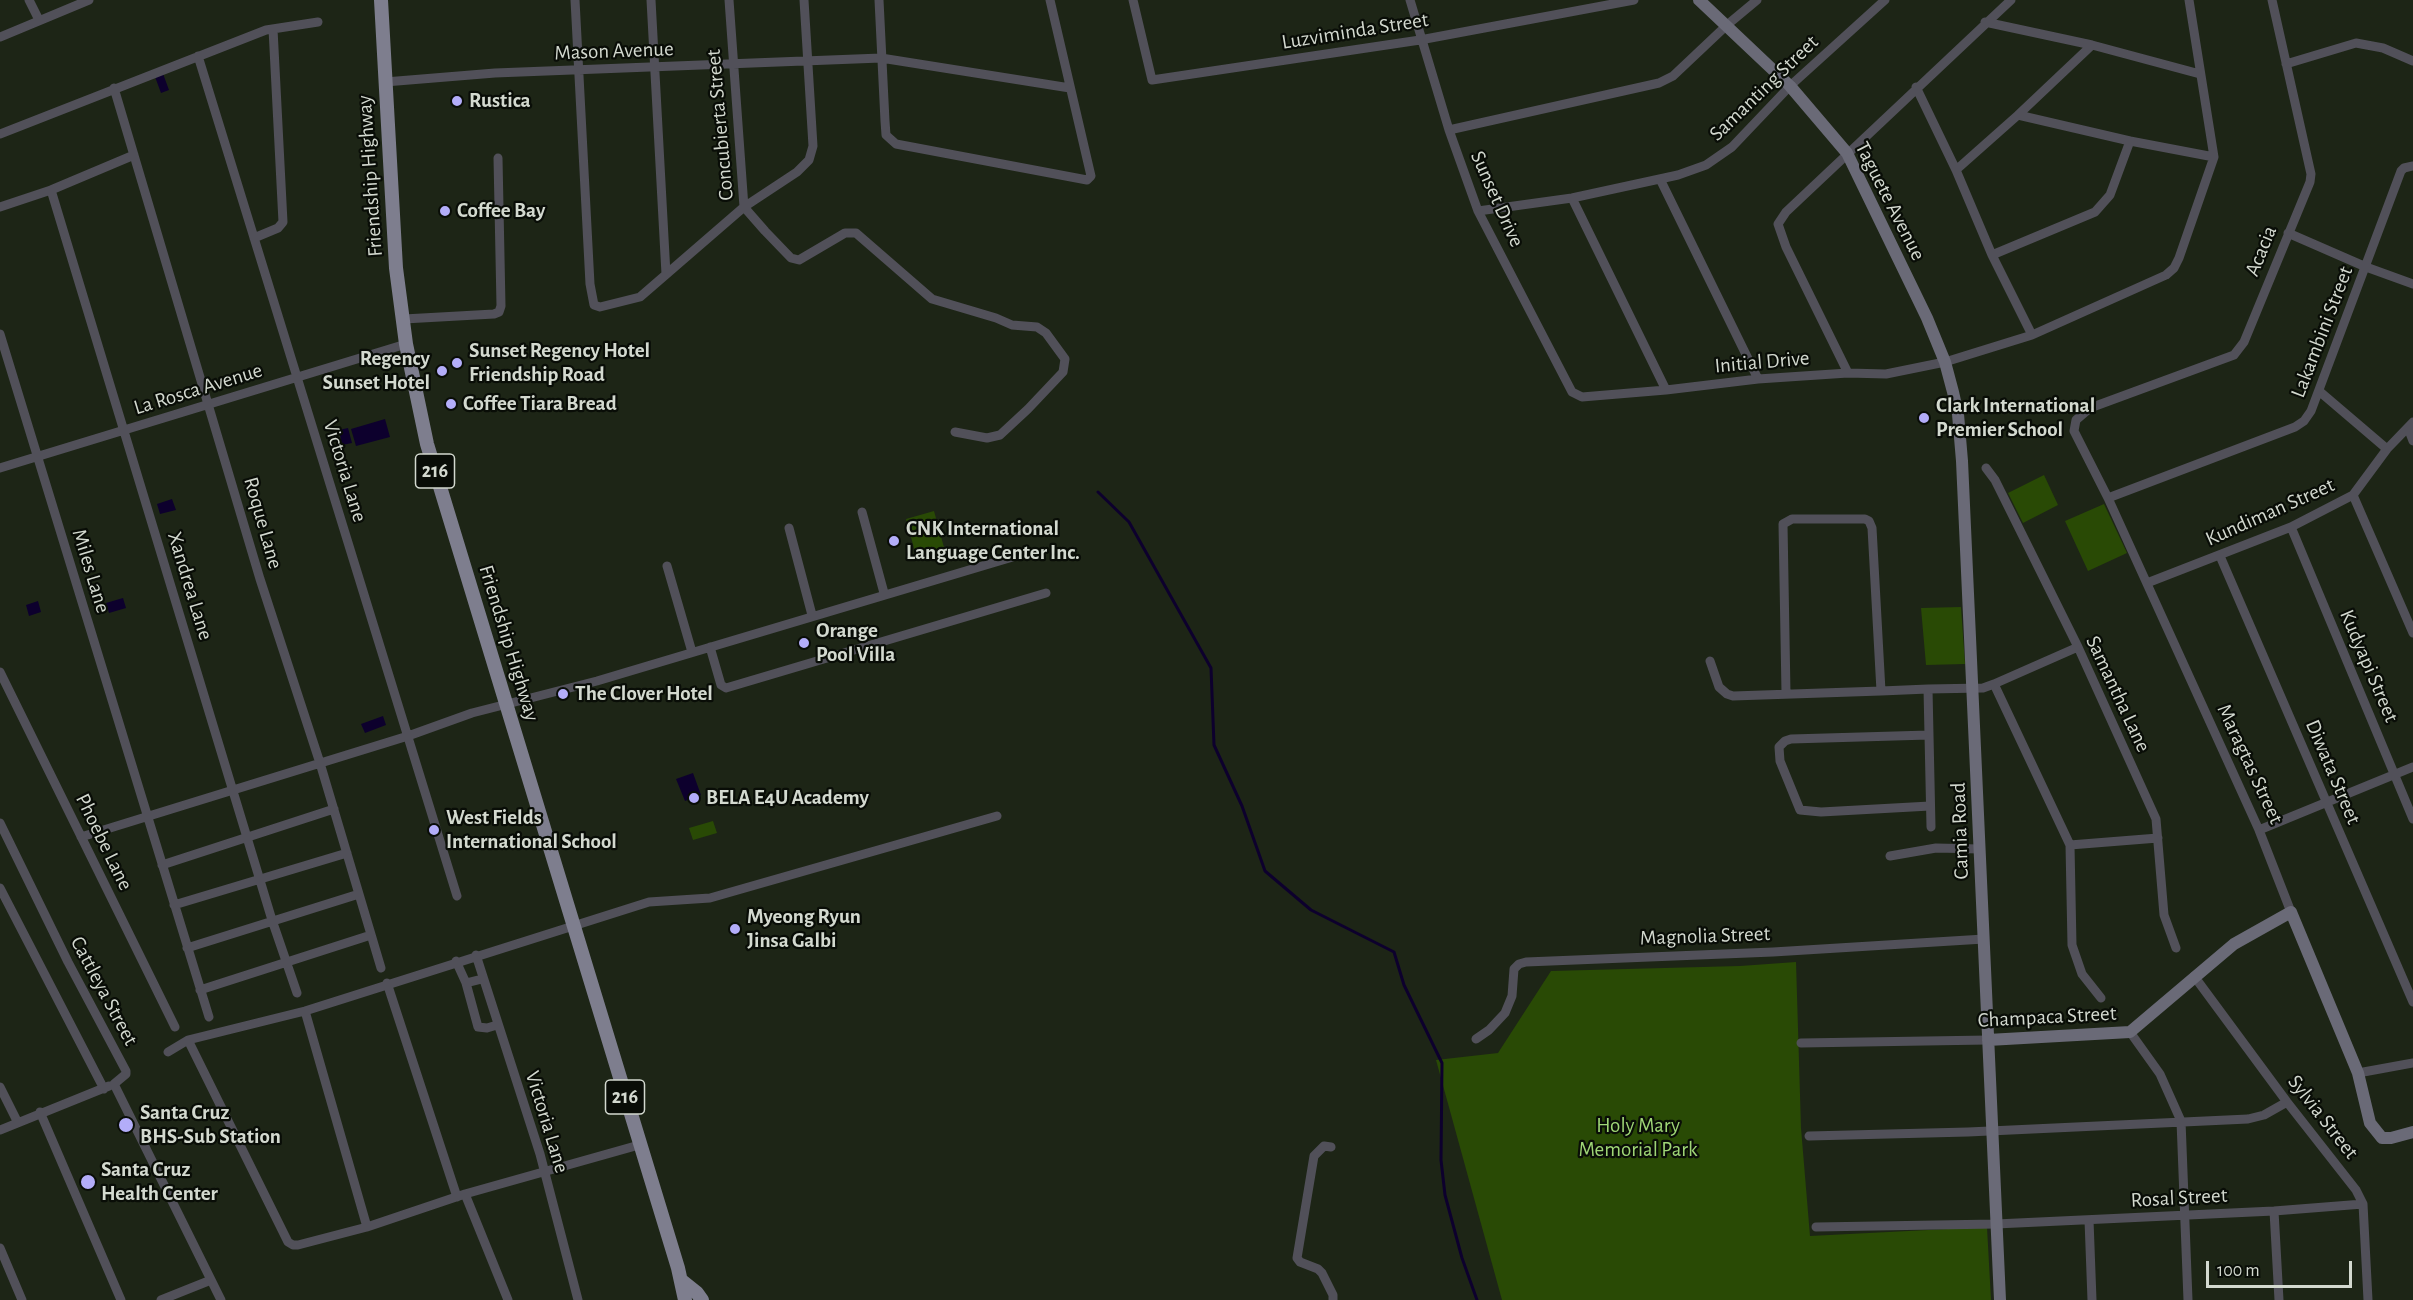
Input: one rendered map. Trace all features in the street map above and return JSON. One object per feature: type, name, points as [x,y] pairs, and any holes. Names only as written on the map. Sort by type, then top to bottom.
[{"type":"main road","name":"Friendship Highway","points":[[381,0],[396,268],[406,344],[427,444],[682,1281],[678,1300]]},
{"type":"main road","name":"Friendship Highway","points":[[682,1281],[702,1300]]},
{"type":"main road","points":[[682,1281],[685,1300]]},
{"type":"main road","points":[[682,1281],[690,1300]]},
{"type":"street","points":[[29,0],[39,20]]},
{"type":"street","points":[[0,37],[89,0]]},
{"type":"street","points":[[575,0],[590,284],[594,305],[600,307],[640,297],[744,207],[796,172],[809,159],[813,146],[804,0]]},
{"type":"street","points":[[651,0],[666,274]]},
{"type":"street","name":"Concubierta Street","points":[[729,0],[744,207],[791,258],[799,260],[845,233],[856,233],[932,298],[1012,325],[1037,327],[1046,333],[1065,359],[1063,372],[1000,435],[987,438],[955,432]]},
{"type":"street","points":[[879,0],[886,135],[896,144],[1088,180],[1091,177],[1050,0]]},
{"type":"street","name":"Luzviminda Street","points":[[1133,0],[1152,80],[1420,40],[1634,0]]},
{"type":"street","name":"Sunset Drive","points":[[1410,0],[1420,40],[1449,130],[1478,211],[1572,392],[1582,397]]},
{"type":"street","name":"Taguete Avenue","points":[[1699,0],[1790,86],[1846,153],[1927,318],[1945,362]]},
{"type":"street","points":[[1449,130],[1659,83],[1673,76],[1726,25],[1757,0]]},
{"type":"street","name":"Samanting Street","points":[[1478,211],[1572,198],[1678,175],[1707,165],[1732,147],[1790,86],[1886,0]]},
{"type":"street","points":[[1848,373],[1786,248],[1778,224],[1786,212],[1846,153],[2011,0]]},
{"type":"street","points":[[2018,115],[2130,141],[2214,157],[2189,0]]},
{"type":"street","name":"Acacia","points":[[2084,412],[2234,355],[2244,342],[2310,182],[2311,174],[2272,0]]},
{"type":"street","points":[[0,134],[114,88],[273,29],[318,22]]},
{"type":"street","points":[[1985,22],[2092,45],[2200,74]]},
{"type":"street","points":[[254,238],[278,228],[283,222],[273,29]]},
{"type":"street","points":[[2286,64],[2356,43],[2383,48],[2413,61]]},
{"type":"street","points":[[1956,170],[2092,45]]},
{"type":"street","name":"Victoria Lane","points":[[198,56],[457,896]]},
{"type":"street","name":"Mason Avenue","points":[[385,82],[495,73],[881,58],[1070,88]]},
{"type":"street","points":[[1916,87],[1956,170],[1992,255],[2032,335]]},
{"type":"street","name":"Roque Lane","points":[[114,88],[210,404],[260,579],[320,763],[381,968]]},
{"type":"street","points":[[1992,255],[2095,212],[2110,195],[2130,141]]},
{"type":"street","points":[[0,207],[51,190],[134,155]]},
{"type":"street","name":"Initial Drive","points":[[1582,397],[1758,379],[1848,373],[1886,374],[1945,362],[2032,335],[2166,275],[2174,268],[2214,157]]},
{"type":"street","points":[[404,320],[499,312],[501,306],[498,158]]},
{"type":"street","name":"Lakambini Street","points":[[2108,498],[2295,427],[2308,417],[2401,171],[2413,165]]},
{"type":"street","points":[[1660,179],[1758,379]]},
{"type":"street","name":"Xandrea Lane","points":[[51,190],[272,920],[297,993]]},
{"type":"street","points":[[1572,198],[1666,390]]},
{"type":"street","points":[[2288,233],[2366,267],[2413,284]]},
{"type":"street","name":"Miles Lane","points":[[0,334],[209,1017]]},
{"type":"street","name":"La Rosca Avenue","points":[[0,468],[406,344]]},
{"type":"street","name":"Camia Road","points":[[1945,362],[1959,426],[2000,1300]]},
{"type":"street","points":[[2319,392],[2387,449]]},
{"type":"street","name":"Maragtas Street","points":[[2084,412],[2076,420],[2074,431],[2108,498],[2259,830],[2358,1073],[2370,1123],[2382,1138],[2413,1132]]},
{"type":"street","points":[[2410,425],[2413,441]]},
{"type":"street","name":"Kundiman Street","points":[[2147,583],[2291,527],[2352,495],[2387,449],[2410,425]]},
{"type":"street","name":"Samantha Lane","points":[[1986,468],[1995,480],[2078,647],[2156,819],[2164,915],[2176,948]]},
{"type":"street","points":[[2352,495],[2413,633]]},
{"type":"street","points":[[862,512],[884,593]]},
{"type":"street","points":[[1786,693],[1782,530],[1787,520],[1803,519],[1860,518],[1871,524],[1881,691]]},
{"type":"street","name":"Kudyapi Street","points":[[2291,527],[2413,819]]},
{"type":"street","points":[[789,528],[812,615]]},
{"type":"street","points":[[81,837],[148,818],[506,704],[597,681],[884,593],[1026,553]]},
{"type":"street","name":"Diwata Street","points":[[2220,556],[2413,1002]]},
{"type":"street","points":[[667,566],[692,652]]},
{"type":"street","points":[[710,647],[721,685],[726,688],[1046,593]]},
{"type":"street","points":[[1710,661],[1719,687],[1727,694],[1973,688],[1994,684],[2078,647]]},
{"type":"street","name":"Phoebe Lane","points":[[0,672],[176,1027]]},
{"type":"street","points":[[1994,684],[2070,845],[2072,945],[2082,974],[2101,998]]},
{"type":"street","points":[[1928,689],[1931,827]]},
{"type":"street","points":[[1929,735],[1791,739],[1779,747],[1780,761],[1800,810],[1821,812],[1930,806]]},
{"type":"street","points":[[2259,830],[2413,767]]},
{"type":"street","points":[[162,865],[334,809]]},
{"type":"street","points":[[168,1052],[188,1040],[305,1011],[456,961],[657,900],[691,901],[710,898],[997,816]]},
{"type":"street","name":"Cattleya Street","points":[[0,823],[68,962],[126,1071],[126,1074],[114,1084]]},
{"type":"street","points":[[2070,845],[2158,838]]},
{"type":"street","points":[[1890,856],[1936,848],[1980,849]]},
{"type":"street","points":[[174,904],[347,853]]},
{"type":"street","points":[[0,888],[104,1089]]},
{"type":"street","points":[[187,948],[359,894]]},
{"type":"street","name":"Champaca Street","points":[[1801,1043],[1988,1040],[2130,1032],[2234,944],[2291,912]]},
{"type":"street","points":[[200,990],[372,935]]},
{"type":"street","name":"Magnolia Street","points":[[1476,1039],[1489,1030],[1505,1013],[1512,996],[1515,969],[1519,964],[1526,962],[1762,952],[1984,939]]},
{"type":"street","name":"Victoria Lane","points":[[476,955],[540,1154],[578,1300]]},
{"type":"street","points":[[456,961],[466,983],[478,1027],[487,1028],[497,1025]]},
{"type":"street","name":"Sylvia Street","points":[[2194,976],[2287,1102],[2356,1190],[2363,1204],[2368,1300]]},
{"type":"street","points":[[466,983],[482,979]]},
{"type":"street","points":[[387,983],[461,1196],[508,1300]]},
{"type":"street","points":[[305,1011],[368,1227]]},
{"type":"street","points":[[2130,1032],[2160,1074],[2181,1121],[2188,1300]]},
{"type":"street","points":[[188,1040],[288,1242],[298,1245],[368,1227],[461,1196],[639,1145]]},
{"type":"street","points":[[2358,1073],[2413,1063]]},
{"type":"street","points":[[0,1130],[17,1121],[114,1084],[221,1300]]},
{"type":"street","points":[[0,1087],[17,1121]]},
{"type":"street","points":[[1809,1136],[2248,1119],[2264,1115],[2287,1102]]},
{"type":"street","points":[[40,1112],[121,1300]]},
{"type":"street","points":[[1331,1147],[1324,1146],[1314,1155],[1298,1258],[1300,1262],[1322,1273],[1333,1295],[1333,1300]]},
{"type":"street","name":"Rosal Street","points":[[1816,1227],[1996,1224],[2184,1216],[2363,1204]]},
{"type":"street","points":[[2274,1211],[2279,1300]]},
{"type":"street","points":[[2089,1220],[2092,1300]]},
{"type":"street","points":[[0,1248],[22,1300]]},
{"type":"street","points":[[161,1300],[211,1280]]},
{"type":"green space","points":[[2044,475],[2058,505],[2023,523],[2008,493]]},
{"type":"green space","points":[[2104,504],[2127,553],[2088,571],[2065,521]]},
{"type":"green space","points":[[934,511],[945,551],[917,559],[906,519]]},
{"type":"green space","points":[[1961,607],[1965,664],[1926,665],[1921,608]]},
{"type":"green space","points":[[713,821],[717,833],[693,840],[689,828]]},
{"type":"green space","name":"Holy Mary Memorial Park","points":[[1796,962],[1801,1128],[1810,1236],[1987,1227],[1991,1300],[1502,1300],[1436,1060],[1498,1053],[1551,971],[1740,966]]},
{"type":"shaded area","points":[[162,71],[169,90],[161,93],[154,74]]},
{"type":"shaded area","points":[[385,419],[390,437],[356,446],[351,429]]},
{"type":"shaded area","points":[[348,428],[352,443],[342,445],[339,430]]},
{"type":"shaded area","points":[[172,499],[176,510],[160,514],[157,504]]},
{"type":"shaded area","points":[[123,598],[126,608],[109,613],[106,603]]},
{"type":"shaded area","points":[[38,601],[41,612],[29,616],[26,605]]},
{"type":"shaded area","points":[[383,716],[386,725],[365,733],[361,724]]},
{"type":"shaded area","points":[[693,773],[701,795],[685,801],[676,779]]},
{"type":"waterway","points":[[1098,492],[1129,522],[1211,668],[1214,745],[1242,806],[1265,871],[1311,910],[1394,952],[1404,985],[1442,1063],[1441,1160],[1445,1195],[1462,1258],[1477,1300]]},
{"type":"place","name":"Rustica","points":[[457,101]]},
{"type":"place","name":"Coffee Bay","points":[[445,211]]},
{"type":"place","name":"Sunset Regency Hotel Friendship Road","points":[[457,363]]},
{"type":"place","name":"Regency Sunset Hotel","points":[[442,371]]},
{"type":"place","name":"Coffee Tiara Bread","points":[[451,404]]},
{"type":"place","name":"Clark International Premier School","points":[[1924,418]]},
{"type":"place","name":"CNK International Language Center Inc.","points":[[894,541]]},
{"type":"place","name":"Orange Pool Villa","points":[[804,643]]},
{"type":"place","name":"The Clover Hotel","points":[[563,694]]},
{"type":"place","name":"BELA E4U Academy","points":[[694,798]]},
{"type":"place","name":"West Fields International School","points":[[434,830]]},
{"type":"place","name":"Myeong Ryun Jinsa Galbi","points":[[735,929]]},
{"type":"place","name":"Santa Cruz BHS-Sub Station","points":[[126,1125]]},
{"type":"place","name":"Santa Cruz Health Center","points":[[88,1182]]}]
